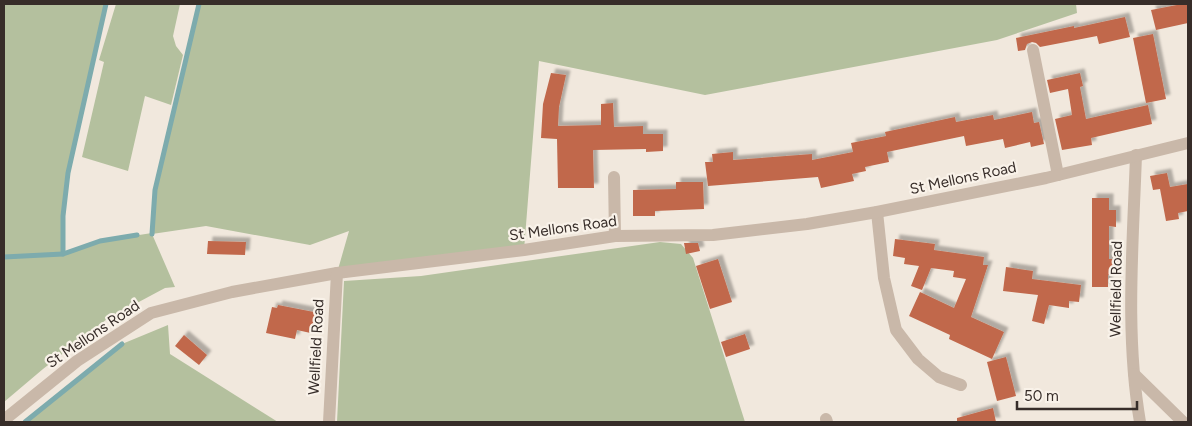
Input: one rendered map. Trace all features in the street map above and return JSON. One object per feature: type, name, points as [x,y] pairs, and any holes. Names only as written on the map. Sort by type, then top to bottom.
[{"type":"street","points":[[1033,50],[1058,175]]},
{"type":"street","name":"St Mellons Road","points":[[4,420],[77,361],[151,313],[232,292],[336,274],[524,250],[615,236],[713,236],[807,224],[878,212],[1058,175],[1188,143]]},
{"type":"street","name":"Wellfield Road","points":[[1136,155],[1131,320],[1134,374],[1140,422]]},
{"type":"street","points":[[614,177],[615,236]]},
{"type":"street","points":[[878,212],[884,278],[896,330],[918,359],[939,377],[961,385]]},
{"type":"street","name":"Wellfield Road","points":[[328,422],[336,274]]},
{"type":"street","points":[[1134,374],[1183,422]]},
{"type":"green space","points":[[4,4],[106,4],[68,173],[63,216],[64,253],[100,241],[152,233],[155,189],[199,4],[1076,4],[1077,13],[997,40],[705,95],[539,61],[524,250],[337,273],[349,231],[310,245],[206,226],[152,234],[175,287],[165,288],[107,319],[4,402]]},
{"type":"green space","points":[[116,4],[180,4],[173,36],[176,46],[183,55],[171,105],[145,96],[128,171],[82,157],[104,62],[99,60]]},
{"type":"green space","points":[[660,242],[681,244],[693,258],[745,422],[337,422],[344,281],[421,276]]},
{"type":"green space","points":[[168,325],[170,354],[278,422],[25,422],[122,344]]},
{"type":"building","points":[[1188,4],[1188,23],[1156,30],[1151,10]]},
{"type":"building","points":[[1125,17],[1130,37],[1099,44],[1097,36],[1040,47],[1032,42],[1027,44],[1025,50],[1018,51],[1016,38]]},
{"type":"building","points":[[1153,34],[1166,99],[1146,103],[1133,38]]},
{"type":"building","points":[[551,73],[566,75],[559,107],[558,126],[601,125],[601,104],[613,103],[614,127],[643,126],[643,134],[663,134],[663,151],[646,152],[646,149],[593,150],[594,188],[558,188],[557,139],[541,138],[543,104]]},
{"type":"building","points":[[1080,73],[1083,86],[1080,87],[1086,119],[1148,105],[1152,124],[1091,138],[1092,145],[1062,150],[1055,119],[1072,115],[1068,89],[1050,93],[1047,80]]},
{"type":"building","points":[[1032,112],[1034,123],[1039,122],[1044,144],[1031,147],[1030,142],[1005,148],[1003,139],[966,146],[964,136],[887,152],[889,162],[865,167],[866,171],[852,174],[854,181],[821,188],[818,177],[708,186],[705,162],[713,162],[712,154],[733,152],[733,160],[812,154],[812,160],[853,152],[851,143],[886,136],[885,132],[955,117],[956,122],[993,115],[994,120]]},
{"type":"building","points":[[1167,173],[1170,187],[1188,184],[1188,211],[1178,213],[1179,219],[1166,221],[1160,189],[1153,190],[1150,176]]},
{"type":"building","points":[[676,182],[703,182],[704,209],[655,211],[655,216],[633,216],[633,190],[676,189]]},
{"type":"building","points":[[1092,198],[1109,198],[1109,210],[1116,210],[1116,227],[1109,226],[1109,259],[1115,259],[1116,275],[1108,275],[1108,287],[1092,287]]},
{"type":"building","points":[[895,239],[935,244],[934,250],[984,257],[983,265],[988,265],[971,317],[1004,332],[992,359],[949,339],[950,335],[909,316],[920,292],[954,308],[966,279],[953,277],[954,271],[931,268],[922,290],[911,286],[919,266],[904,264],[905,258],[893,256]]},
{"type":"building","points":[[208,241],[246,242],[245,255],[207,254]]},
{"type":"building","points":[[684,243],[698,243],[700,251],[686,254]]},
{"type":"building","points":[[718,259],[732,302],[710,309],[696,266]]},
{"type":"building","points":[[1006,267],[1033,271],[1032,279],[1081,285],[1079,302],[1069,301],[1069,308],[1049,305],[1044,324],[1032,321],[1038,295],[1003,291]]},
{"type":"building","points":[[278,305],[319,313],[315,334],[297,330],[295,339],[266,333],[272,307],[277,308]]},
{"type":"building","points":[[745,334],[750,349],[726,357],[721,342]]},
{"type":"building","points":[[184,335],[207,355],[199,365],[175,346]]},
{"type":"building","points":[[1006,357],[1016,396],[997,401],[987,362]]},
{"type":"building","points":[[993,408],[996,422],[957,422],[957,418]]},
{"type":"waterway","points":[[63,254],[63,216],[68,173],[106,4]]},
{"type":"waterway","points":[[152,234],[155,190],[199,4]]},
{"type":"waterway","points":[[4,257],[63,254],[100,241],[137,235]]},
{"type":"waterway","points":[[25,422],[122,344]]}]
